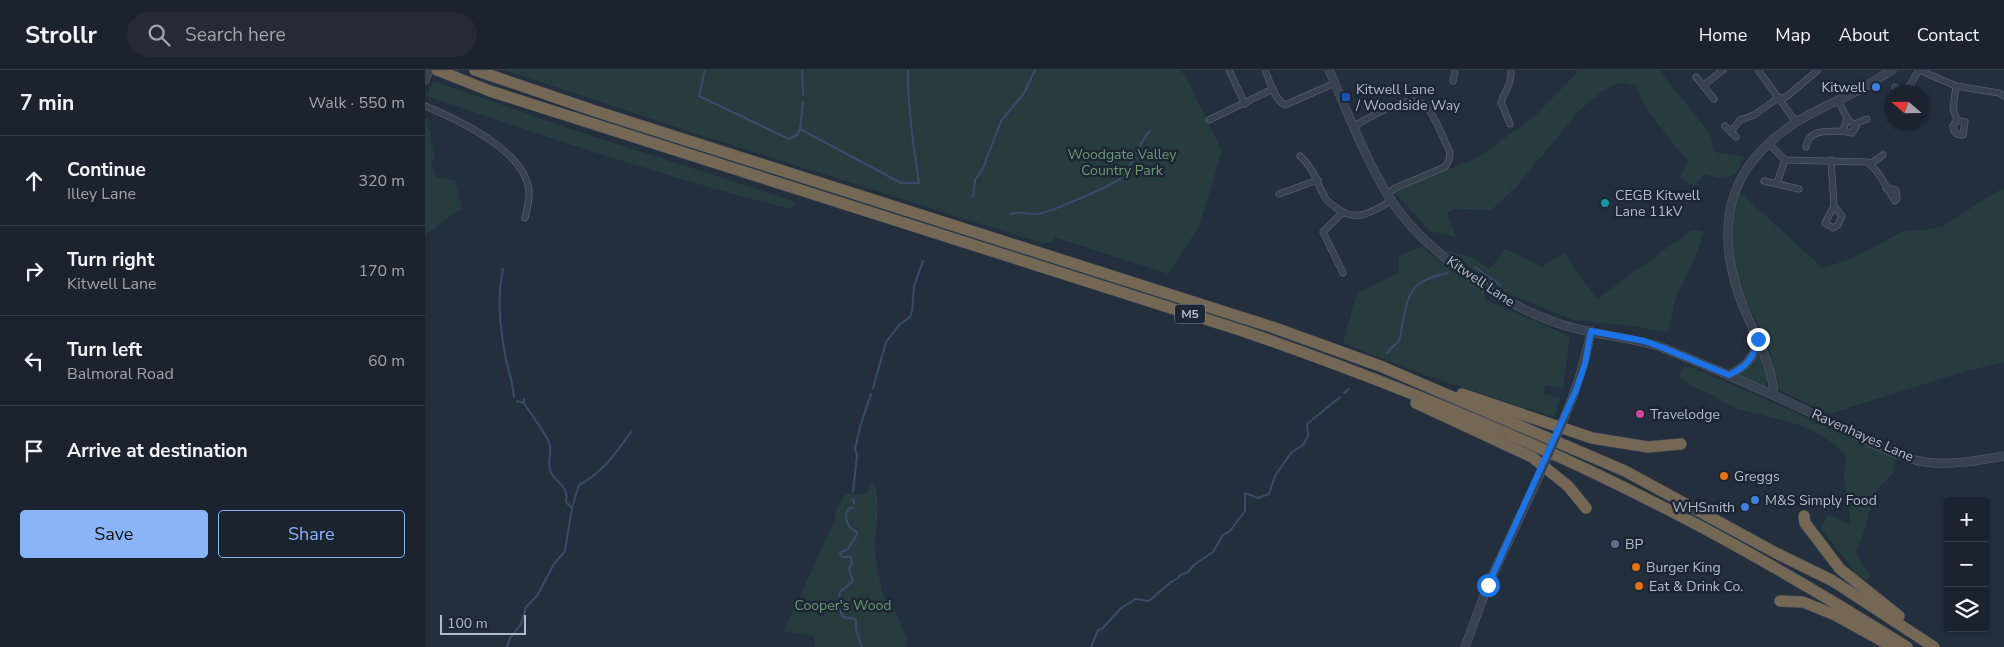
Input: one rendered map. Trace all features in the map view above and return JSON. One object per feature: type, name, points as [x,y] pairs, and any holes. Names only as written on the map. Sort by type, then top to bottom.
[{"type":"highway","name":"M5","points":[[475,70],[595,111],[1272,327],[1380,366],[1625,471],[1776,553],[1833,581],[1934,647]]},
{"type":"highway","name":"M5","points":[[429,74],[491,91],[1177,310],[1330,362],[1434,402],[1657,504],[1768,563],[1907,647]]},
{"type":"highway","points":[[1330,362],[1532,457],[1567,486],[1586,508]]},
{"type":"highway","points":[[1380,366],[1592,438],[1648,446],[1681,444]]},
{"type":"highway","points":[[1804,516],[1805,523],[1840,569],[1940,647]]},
{"type":"highway","points":[[1780,601],[1803,602],[1835,615],[1893,647]]},
{"type":"street","points":[[1229,70],[1245,104]]},
{"type":"street","points":[[1265,70],[1280,102],[1285,105],[1335,83]]},
{"type":"street","name":"Kitwell Lane","points":[[1329,70],[1389,197],[1416,232],[1440,254],[1497,295],[1527,311],[1558,324],[1644,341],[1729,375]]},
{"type":"street","points":[[1453,70],[1453,81]]},
{"type":"street","points":[[1510,124],[1501,102],[1505,90],[1512,79],[1511,70]]},
{"type":"street","points":[[1704,85],[1723,70]]},
{"type":"street","points":[[1758,70],[1796,122]]},
{"type":"street","points":[[1725,126],[1733,135],[1740,120],[1754,115],[1778,98],[1786,97],[1818,70]]},
{"type":"street","points":[[1774,395],[1770,366],[1737,291],[1729,261],[1727,231],[1730,207],[1736,188],[1753,159],[1768,143],[1796,122],[1891,70]]},
{"type":"street","points":[[1910,85],[1919,70],[1956,86],[2002,93]]},
{"type":"street","points":[[1696,77],[1714,100]]},
{"type":"street","points":[[1956,86],[1953,109],[1957,120]]},
{"type":"street","points":[[1209,120],[1273,89]]},
{"type":"street","points":[[1301,156],[1308,163],[1327,200],[1343,212],[1354,216],[1366,215],[1389,197],[1395,188],[1445,167],[1449,160],[1450,152],[1424,104],[1410,100],[1354,126]]},
{"type":"street","points":[[1805,147],[1809,138],[1822,131],[1852,133],[1856,127],[1847,118],[1838,100]]},
{"type":"street","points":[[425,106],[463,122],[495,143],[513,160],[527,181],[530,192],[525,218]]},
{"type":"street","points":[[1843,131],[1847,118]]},
{"type":"street","points":[[1854,124],[1867,118]]},
{"type":"street","points":[[1768,143],[1785,160],[1867,162],[1886,188]]},
{"type":"street","points":[[1870,164],[1883,155]]},
{"type":"street","points":[[1777,183],[1785,160]]},
{"type":"street","points":[[1831,160],[1834,206]]},
{"type":"street","points":[[1279,194],[1318,180]]},
{"type":"street","points":[[1764,181],[1799,189]]},
{"type":"street","points":[[1343,212],[1323,232],[1343,273]]},
{"type":"street","points":[[1465,647],[1488,585],[1539,476],[1576,390],[1585,364],[1591,331]]},
{"type":"street","points":[[1729,375],[1743,368],[1752,358],[1758,339]]},
{"type":"street","name":"Ravenhayes Lane","points":[[1729,375],[1878,445],[1925,462],[1971,461],[2004,456]]},
{"type":"green space","name":"Woodgate Valley Country Park","points":[[504,70],[1178,70],[1185,75],[1222,151],[1200,224],[1169,274],[1054,237],[1053,241],[1044,244],[697,134]]},
{"type":"green space","points":[[1577,70],[1659,70],[1710,134],[1715,152],[1744,157],[1737,173],[1725,179],[1704,174],[1694,186],[1680,177],[1688,162],[1648,111],[1635,85],[1617,83],[1600,93],[1579,111],[1516,187],[1491,210],[1454,209],[1447,213],[1456,237],[1429,231],[1395,192],[1478,157],[1533,118],[1575,75]]},
{"type":"green space","points":[[433,81],[574,130],[796,202],[790,209],[744,197],[517,127],[427,96]]},
{"type":"green space","points":[[425,119],[427,120],[435,159],[431,162],[436,177],[455,181],[462,208],[425,235]]},
{"type":"green space","points":[[2004,188],[2004,362],[1966,371],[1829,414],[1777,389],[1768,347],[1740,289],[1732,260],[1731,234],[1739,192],[1823,268],[1847,260],[1903,231],[1942,227]]},
{"type":"green space","points":[[1692,230],[1704,232],[1694,260],[1676,298],[1668,332],[1573,320],[1505,292],[1444,250],[1475,258],[1489,270],[1505,249],[1542,267],[1564,253],[1597,299]]},
{"type":"green space","points":[[1421,247],[1484,290],[1485,300],[1570,336],[1563,388],[1545,385],[1544,394],[1561,398],[1554,417],[1422,374],[1343,343],[1357,293],[1399,273],[1398,256]]},
{"type":"green space","points":[[1758,347],[1767,371],[1766,387],[1740,375]]},
{"type":"green space","points":[[1683,367],[1691,367],[1819,423],[1895,459],[1893,473],[1873,494],[1866,526],[1856,552],[1862,565],[1870,573],[1868,580],[1860,578],[1821,529],[1827,515],[1851,524],[1844,477],[1846,457],[1822,436],[1808,429],[1793,423],[1732,407],[1709,393],[1689,385],[1679,377]]},
{"type":"green space","name":"Cooper's Wood","points":[[872,481],[878,504],[875,549],[878,571],[886,606],[894,609],[908,640],[906,647],[815,647],[814,636],[784,631],[834,522],[837,508],[846,494],[866,494]]},
{"type":"waterway","points":[[705,70],[699,96],[789,139],[797,135],[800,129]]},
{"type":"waterway","points":[[802,70],[803,95]]},
{"type":"waterway","points":[[908,70],[908,87]]},
{"type":"waterway","points":[[973,197],[975,180],[983,168],[1001,121],[1024,93],[1035,70]]},
{"type":"waterway","points":[[803,102],[800,129],[901,183],[919,183],[908,89]]},
{"type":"waterway","points":[[1010,214],[1037,214],[1054,209],[1117,181],[1126,172],[1150,131]]},
{"type":"waterway","points":[[873,388],[886,342],[899,325],[910,317],[914,286],[923,261]]},
{"type":"waterway","points":[[1475,267],[1500,285]]},
{"type":"waterway","points":[[503,269],[500,291],[501,323],[505,355],[514,397]]},
{"type":"waterway","points":[[1387,353],[1399,340],[1407,304],[1413,289],[1426,280],[1448,273]]},
{"type":"waterway","points":[[1344,393],[1349,389]]},
{"type":"waterway","points":[[853,492],[857,456],[855,449],[871,394]]},
{"type":"waterway","points":[[1091,647],[1098,630],[1102,629],[1121,608],[1136,599],[1149,601],[1171,582],[1188,572],[1194,565],[1213,552],[1223,535],[1230,531],[1245,511],[1245,493],[1258,498],[1269,494],[1275,476],[1291,453],[1303,445],[1308,436],[1307,424],[1340,397]]},
{"type":"waterway","points":[[507,647],[510,638],[521,624],[526,607],[537,596],[554,564],[565,551],[572,508],[566,502],[564,488],[551,473],[549,442],[524,403],[524,399]]},
{"type":"waterway","points":[[517,401],[524,403]]},
{"type":"waterway","points":[[572,508],[579,485],[601,469],[631,432]]},
{"type":"waterway","points":[[853,499],[854,503]]},
{"type":"waterway","points":[[853,508],[849,508],[846,518],[848,525],[857,534],[848,549],[840,553],[842,557],[851,557],[852,564],[849,569],[853,581],[840,592],[838,606],[843,617],[856,619],[856,629],[862,647]]},
{"type":"place","name":"Kitwell","points":[[1876,87]]},
{"type":"place","name":"Kitwell Lane / Woodside Way","points":[[1346,97]]},
{"type":"place","name":"CEGB Kitwell Lane 11kV","points":[[1605,203]]},
{"type":"place","name":"Travelodge","points":[[1640,414]]},
{"type":"place","name":"Greggs","points":[[1724,476]]},
{"type":"place","name":"M&S Simply Food","points":[[1755,500]]},
{"type":"place","name":"WHSmith","points":[[1745,507]]},
{"type":"place","name":"BP","points":[[1615,544]]},
{"type":"place","name":"Burger King","points":[[1636,567]]},
{"type":"place","name":"Eat & Drink Co.","points":[[1639,586]]},
{"type":"route","points":[[1488,585],[1539,476],[1576,390],[1585,364],[1591,331],[1644,341],[1729,375],[1743,368],[1752,358],[1758,339]]}]
